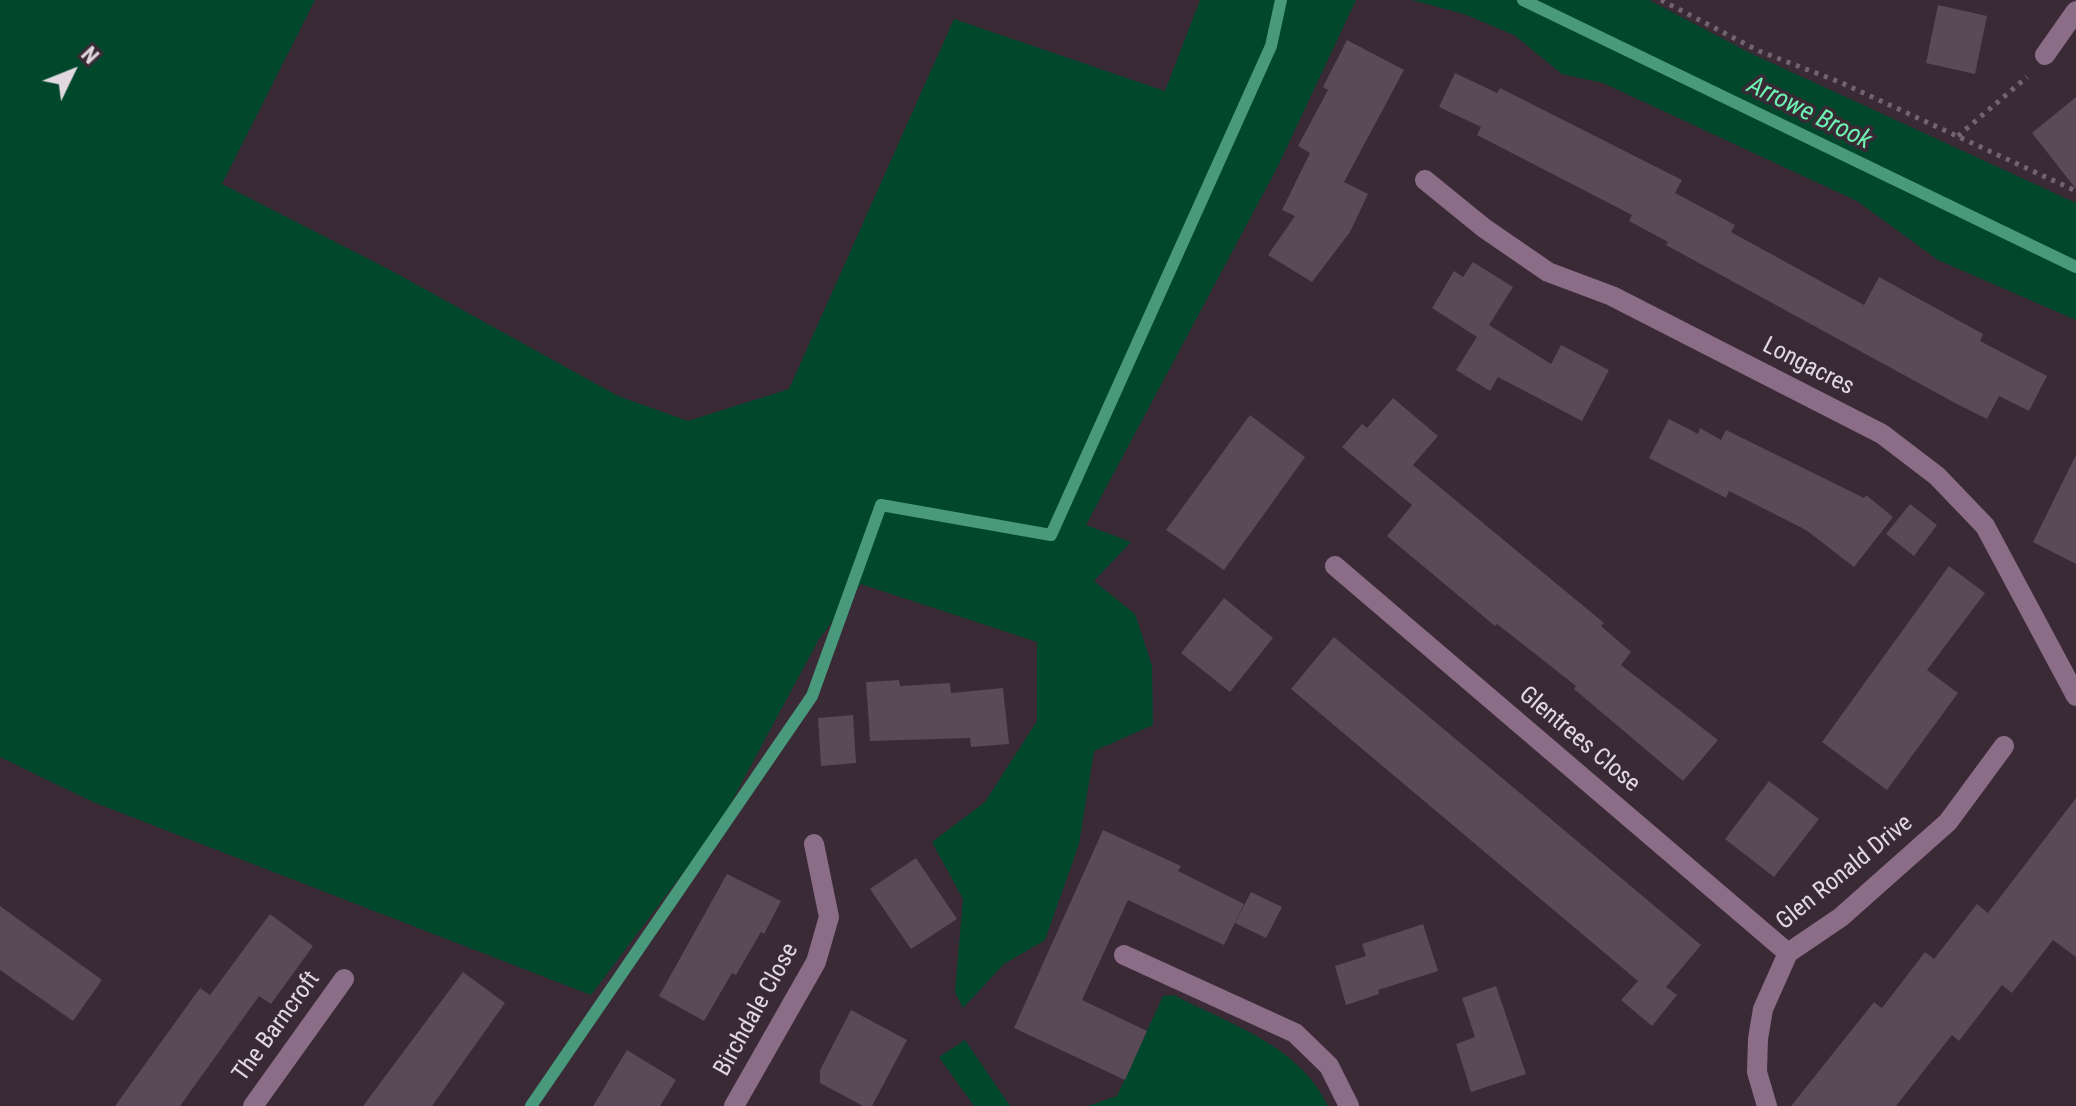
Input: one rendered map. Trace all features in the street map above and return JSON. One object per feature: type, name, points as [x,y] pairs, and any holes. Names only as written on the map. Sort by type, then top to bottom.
[{"type":"street","points":[[2045,55],[2076,11]]},
{"type":"street","name":"Longacres","points":[[1425,180],[1484,228],[1548,272],[1612,296],[1882,434],[1937,476],[1985,526],[2076,696]]},
{"type":"street","name":"Glentrees Close","points":[[1335,566],[1788,953]]},
{"type":"street","name":"Glen Ronald Drive","points":[[1767,1106],[1757,1072],[1758,1039],[1763,1009],[1788,953],[1841,917],[1948,822],[2004,746]]},
{"type":"street","name":"Birchdale Close","points":[[734,1106],[816,962],[829,917],[814,844]]},
{"type":"street","points":[[1124,955],[1295,1033],[1329,1066],[1349,1106]]},
{"type":"street","name":"The Barncroft","points":[[253,1106],[344,979]]},
{"type":"path","points":[[1661,0],[1759,51],[1842,83],[2076,191]]},
{"type":"path","points":[[1958,136],[2024,80],[2045,55]]},
{"type":"green space","points":[[0,0],[315,0],[222,184],[392,271],[618,396],[688,421],[789,389],[954,19],[1165,91],[1200,0],[1356,0],[1278,166],[1086,525],[1131,542],[1094,581],[1135,614],[1152,666],[1153,725],[1094,751],[1079,844],[1045,940],[1004,964],[963,1008],[955,992],[963,899],[932,842],[985,802],[1037,721],[1037,642],[861,584],[819,639],[719,825],[591,995],[93,802],[0,757]]},
{"type":"green space","points":[[1412,0],[1649,0],[1748,52],[2076,203],[2076,320],[1938,260],[1857,201],[1603,83],[1562,74],[1514,35],[1464,14]]},
{"type":"green space","points":[[1174,995],[1240,1027],[1282,1052],[1300,1067],[1328,1106],[1088,1106],[1117,1096],[1163,996]]},
{"type":"green space","points":[[965,1040],[1010,1106],[974,1106],[939,1057]]},
{"type":"building","points":[[1938,5],[1987,16],[1975,74],[1926,63]]},
{"type":"building","points":[[1347,40],[1404,70],[1344,182],[1368,194],[1350,232],[1312,282],[1268,255],[1295,216],[1282,210],[1310,153],[1298,146],[1328,90],[1323,87]]},
{"type":"building","points":[[1455,73],[1497,93],[1500,88],[1682,180],[1675,193],[1735,225],[1731,232],[1864,305],[1879,277],[1983,334],[1980,341],[2047,376],[2029,411],[1999,396],[1987,419],[1957,404],[1666,245],[1668,242],[1629,221],[1632,215],[1477,135],[1481,127],[1439,107]]},
{"type":"building","points":[[2076,97],[2076,189],[2032,133]]},
{"type":"building","points":[[1473,262],[1513,287],[1489,325],[1551,364],[1561,345],[1609,370],[1582,421],[1498,377],[1490,391],[1456,370],[1477,337],[1432,308],[1454,271],[1463,277]]},
{"type":"building","points":[[1393,398],[1438,436],[1413,465],[1604,623],[1601,626],[1631,652],[1621,665],[1718,740],[1683,781],[1574,689],[1576,686],[1497,624],[1495,626],[1387,536],[1412,505],[1342,447],[1362,424],[1367,428]]},
{"type":"building","points":[[1250,415],[1305,457],[1224,570],[1166,530]]},
{"type":"building","points":[[1669,419],[1698,434],[1700,428],[1721,440],[1726,430],[1864,498],[1866,495],[1893,517],[1854,567],[1806,530],[1729,491],[1726,498],[1649,458]]},
{"type":"building","points":[[2076,455],[2076,564],[2033,542]]},
{"type":"building","points":[[1910,504],[1937,525],[1914,556],[1886,534]]},
{"type":"building","points":[[1949,566],[1985,593],[1927,670],[1958,693],[1887,790],[1822,742]]},
{"type":"building","points":[[1224,598],[1273,638],[1230,692],[1181,653]]},
{"type":"building","points":[[1334,637],[1701,945],[1666,987],[1677,995],[1652,1026],[1621,1000],[1638,981],[1291,689]]},
{"type":"building","points":[[899,680],[900,686],[950,683],[951,693],[1003,688],[1009,744],[971,747],[970,738],[870,741],[866,682]]},
{"type":"building","points":[[853,715],[856,763],[821,766],[818,718]]},
{"type":"building","points":[[1769,781],[1819,819],[1774,877],[1725,839]]},
{"type":"building","points":[[2076,798],[2076,957],[2053,940],[2012,993],[2002,985],[1959,1041],[1952,1035],[1896,1106],[1791,1106],[1874,1002],[1882,1008],[1925,952],[1934,959],[1977,904],[1988,913]]},
{"type":"building","points":[[1103,830],[1181,866],[1178,871],[1244,904],[1224,945],[1128,900],[1082,1000],[1147,1031],[1125,1080],[1014,1028]]},
{"type":"building","points":[[916,858],[957,919],[911,949],[870,889]]},
{"type":"building","points":[[727,874],[781,901],[764,934],[761,932],[736,975],[732,973],[704,1021],[659,996]]},
{"type":"building","points":[[1251,892],[1282,907],[1266,938],[1235,923]]},
{"type":"building","points":[[0,906],[102,980],[73,1021],[0,970]]},
{"type":"building","points":[[270,914],[313,946],[271,1004],[259,996],[180,1106],[115,1106],[200,988],[210,995]]},
{"type":"building","points":[[1423,924],[1438,971],[1378,990],[1379,994],[1346,1005],[1335,966],[1366,956],[1362,944]]},
{"type":"building","points":[[463,972],[505,1003],[432,1106],[363,1106]]},
{"type":"building","points":[[1496,986],[1526,1074],[1471,1092],[1456,1044],[1475,1037],[1462,998]]},
{"type":"building","points":[[851,1010],[907,1040],[872,1106],[863,1106],[820,1083],[820,1070]]},
{"type":"building","points":[[627,1050],[676,1080],[660,1106],[593,1106]]},
{"type":"waterway","points":[[531,1106],[812,696],[881,505],[1051,535],[1271,46],[1281,0]]},
{"type":"waterway","name":"Arrowe Brook","points":[[1523,0],[2076,267]]}]
